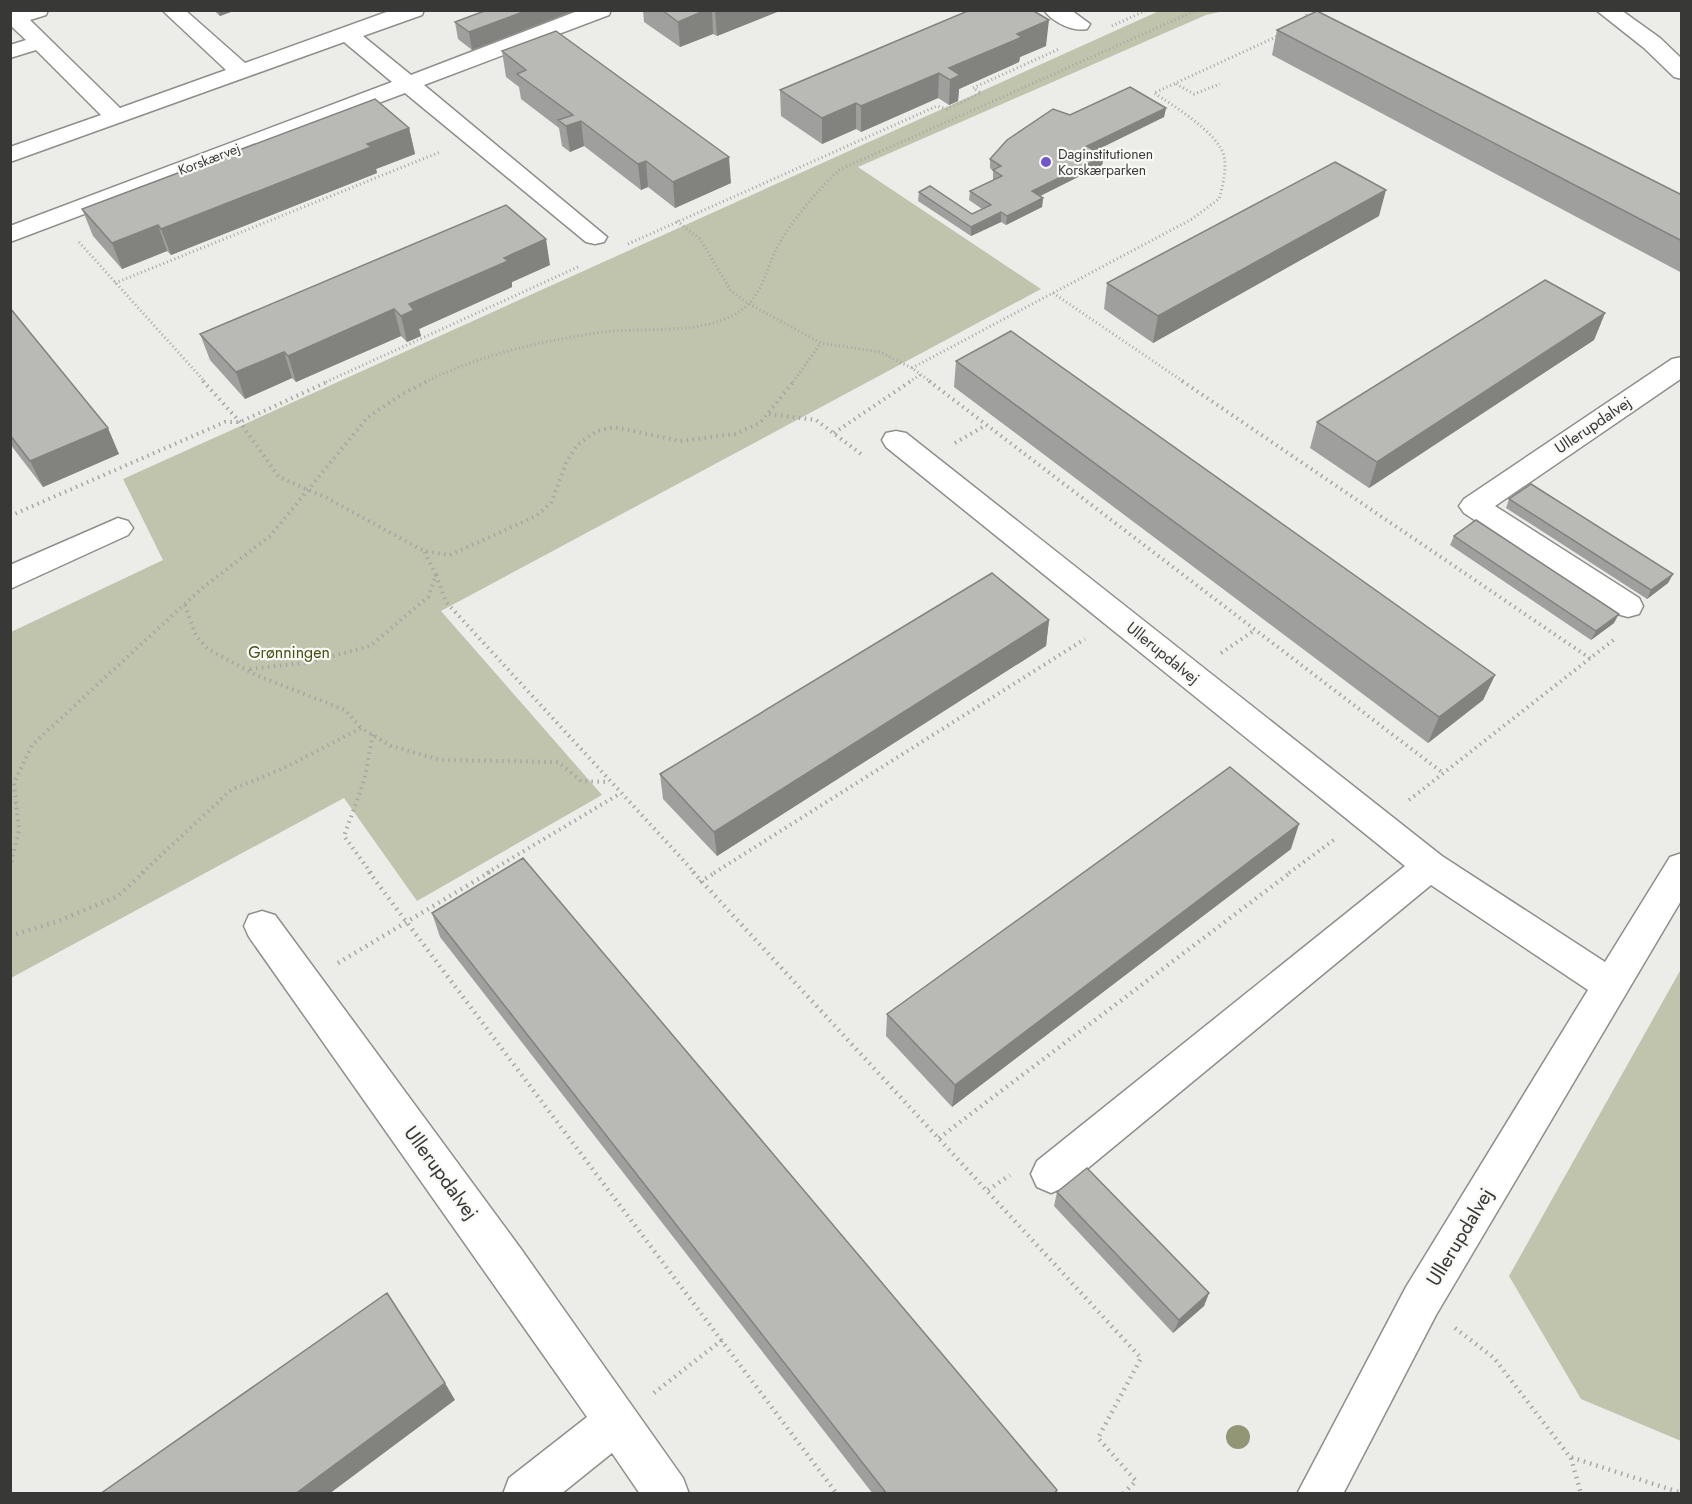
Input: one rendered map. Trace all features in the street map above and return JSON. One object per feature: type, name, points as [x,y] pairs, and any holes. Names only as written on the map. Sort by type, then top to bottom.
[{"type":"street","points":[[172,10],[242,72]]},
{"type":"street","points":[[10,155],[414,10]]},
{"type":"street","name":"Korskærvej","points":[[10,235],[601,10]]},
{"type":"street","points":[[1054,10],[1079,24]]},
{"type":"street","points":[[1606,10],[1652,44],[1682,72]]},
{"type":"street","points":[[19,17],[40,42],[116,117]]},
{"type":"street","points":[[347,34],[595,237]]},
{"type":"street","points":[[10,52],[40,42]]},
{"type":"street","name":"Ullerupdalvej","points":[[1628,606],[1474,506],[1682,365]]},
{"type":"street","name":"Ullerupdalvej","points":[[896,440],[1430,866],[1611,986]]},
{"type":"street","points":[[10,578],[118,528]]},
{"type":"street","points":[[1051,1174],[1430,866]]},
{"type":"street","name":"Ullerupdalvej","points":[[1319,1494],[1421,1301],[1682,867]]},
{"type":"street","name":"Ullerupdalvej","points":[[262,926],[506,1263],[667,1494]]},
{"type":"street","points":[[525,1494],[616,1422]]},
{"type":"path","points":[[10,868],[19,830],[14,783],[32,745],[184,604],[270,536],[368,417],[402,394],[456,367],[507,349],[605,332],[697,326],[733,315],[756,298],[779,243],[825,183],[839,170],[1197,10]]},
{"type":"path","points":[[1297,24],[1306,18],[1308,10]]},
{"type":"path","points":[[912,368],[1192,219],[1219,199],[1225,168],[1221,147],[1173,105],[1154,93],[1279,35]]},
{"type":"path","points":[[1175,83],[1194,94],[1220,84]]},
{"type":"path","points":[[115,283],[474,138]]},
{"type":"path","points":[[56,217],[240,422],[271,462],[279,477],[327,498],[424,550],[450,555],[536,516],[551,503],[566,463],[577,445],[597,431],[614,427],[680,441],[704,440],[735,434],[760,423],[821,344]]},
{"type":"path","points":[[677,221],[700,239],[731,291],[749,304],[821,344],[880,352],[912,368],[1443,774]]},
{"type":"path","points":[[939,1138],[1372,820],[1443,774],[1591,659],[1053,293]]},
{"type":"path","points":[[833,433],[920,375]]},
{"type":"path","points":[[769,414],[816,420],[864,457]]},
{"type":"path","points":[[424,550],[446,602],[700,882],[1141,1358],[1098,1438],[1136,1481],[1123,1494]]},
{"type":"path","points":[[250,669],[311,662],[370,646],[428,597],[436,575]]},
{"type":"path","points":[[184,604],[192,628],[203,645],[250,669],[256,675],[345,710],[361,728],[391,746],[441,760],[558,762],[581,781],[609,782]]},
{"type":"path","points":[[700,882],[1119,618]]},
{"type":"path","points":[[10,936],[56,922],[118,896],[231,790],[284,768],[361,728]]},
{"type":"path","points":[[373,734],[364,781],[344,836],[405,922],[837,1494]]},
{"type":"path","points":[[303,984],[621,793]]},
{"type":"path","points":[[10,807],[16,804]]},
{"type":"path","points":[[1421,1301],[1494,1358],[1570,1457],[1581,1494]]},
{"type":"path","points":[[616,1422],[722,1340]]},
{"type":"path","points":[[1570,1457],[1682,1493]]},
{"type":"green space","name":"Grønningen","points":[[1159,11],[1224,11],[1206,15],[858,167],[1041,289],[441,611],[602,795],[417,901],[344,798],[11,978],[11,632],[163,560],[123,479]]},
{"type":"green space","points":[[1681,969],[1682,1441],[1581,1399],[1509,1276]]},
{"type":"building","points":[[487,10],[528,10],[469,32],[455,22]]},
{"type":"building","points":[[662,10],[706,10],[678,22]]},
{"type":"building","points":[[970,10],[1032,10],[1049,20],[1017,34],[1022,37],[949,68],[960,75],[950,80],[939,73],[861,106],[856,103],[822,118],[780,90]]},
{"type":"building","points":[[1317,11],[1682,195],[1682,241],[1277,30]]},
{"type":"building","points":[[556,31],[729,157],[673,182],[646,161],[638,164],[581,121],[566,126],[558,120],[573,115],[517,74],[526,70],[502,51]]},
{"type":"building","points":[[1130,87],[1166,108],[1087,146],[1104,156],[1032,191],[1043,198],[1007,216],[1001,212],[971,227],[919,192],[930,186],[972,214],[991,205],[970,191],[1002,176],[993,170],[1001,166],[990,159],[1007,140],[1053,109],[1070,115]]},
{"type":"building","points":[[375,99],[409,128],[367,144],[371,147],[161,229],[158,225],[112,243],[82,209]]},
{"type":"building","points":[[1335,162],[1386,190],[1158,316],[1107,283]]},
{"type":"building","points":[[506,205],[546,239],[504,258],[508,261],[409,304],[414,310],[401,316],[394,309],[288,356],[284,352],[236,372],[200,334]]},
{"type":"building","points":[[1545,280],[1605,313],[1377,462],[1317,422]]},
{"type":"building","points":[[10,308],[108,428],[30,461],[10,435]]},
{"type":"building","points":[[1011,331],[1495,675],[1439,717],[956,361]]},
{"type":"building","points":[[1531,484],[1673,574],[1651,590],[1509,499]]},
{"type":"building","points":[[1476,520],[1619,614],[1596,631],[1454,536]]},
{"type":"building","points":[[992,573],[1049,620],[714,832],[660,774]]},
{"type":"building","points":[[1230,767],[1299,824],[955,1085],[887,1014]]},
{"type":"building","points":[[523,858],[1057,1490],[1054,1494],[887,1494],[432,913]]},
{"type":"building","points":[[1087,1168],[1209,1293],[1179,1320],[1057,1192]]},
{"type":"building","points":[[387,1293],[445,1383],[295,1494],[100,1494]]},
{"type":"place","name":"Daginstitutionen Korskærparken","points":[[1046,162]]}]
